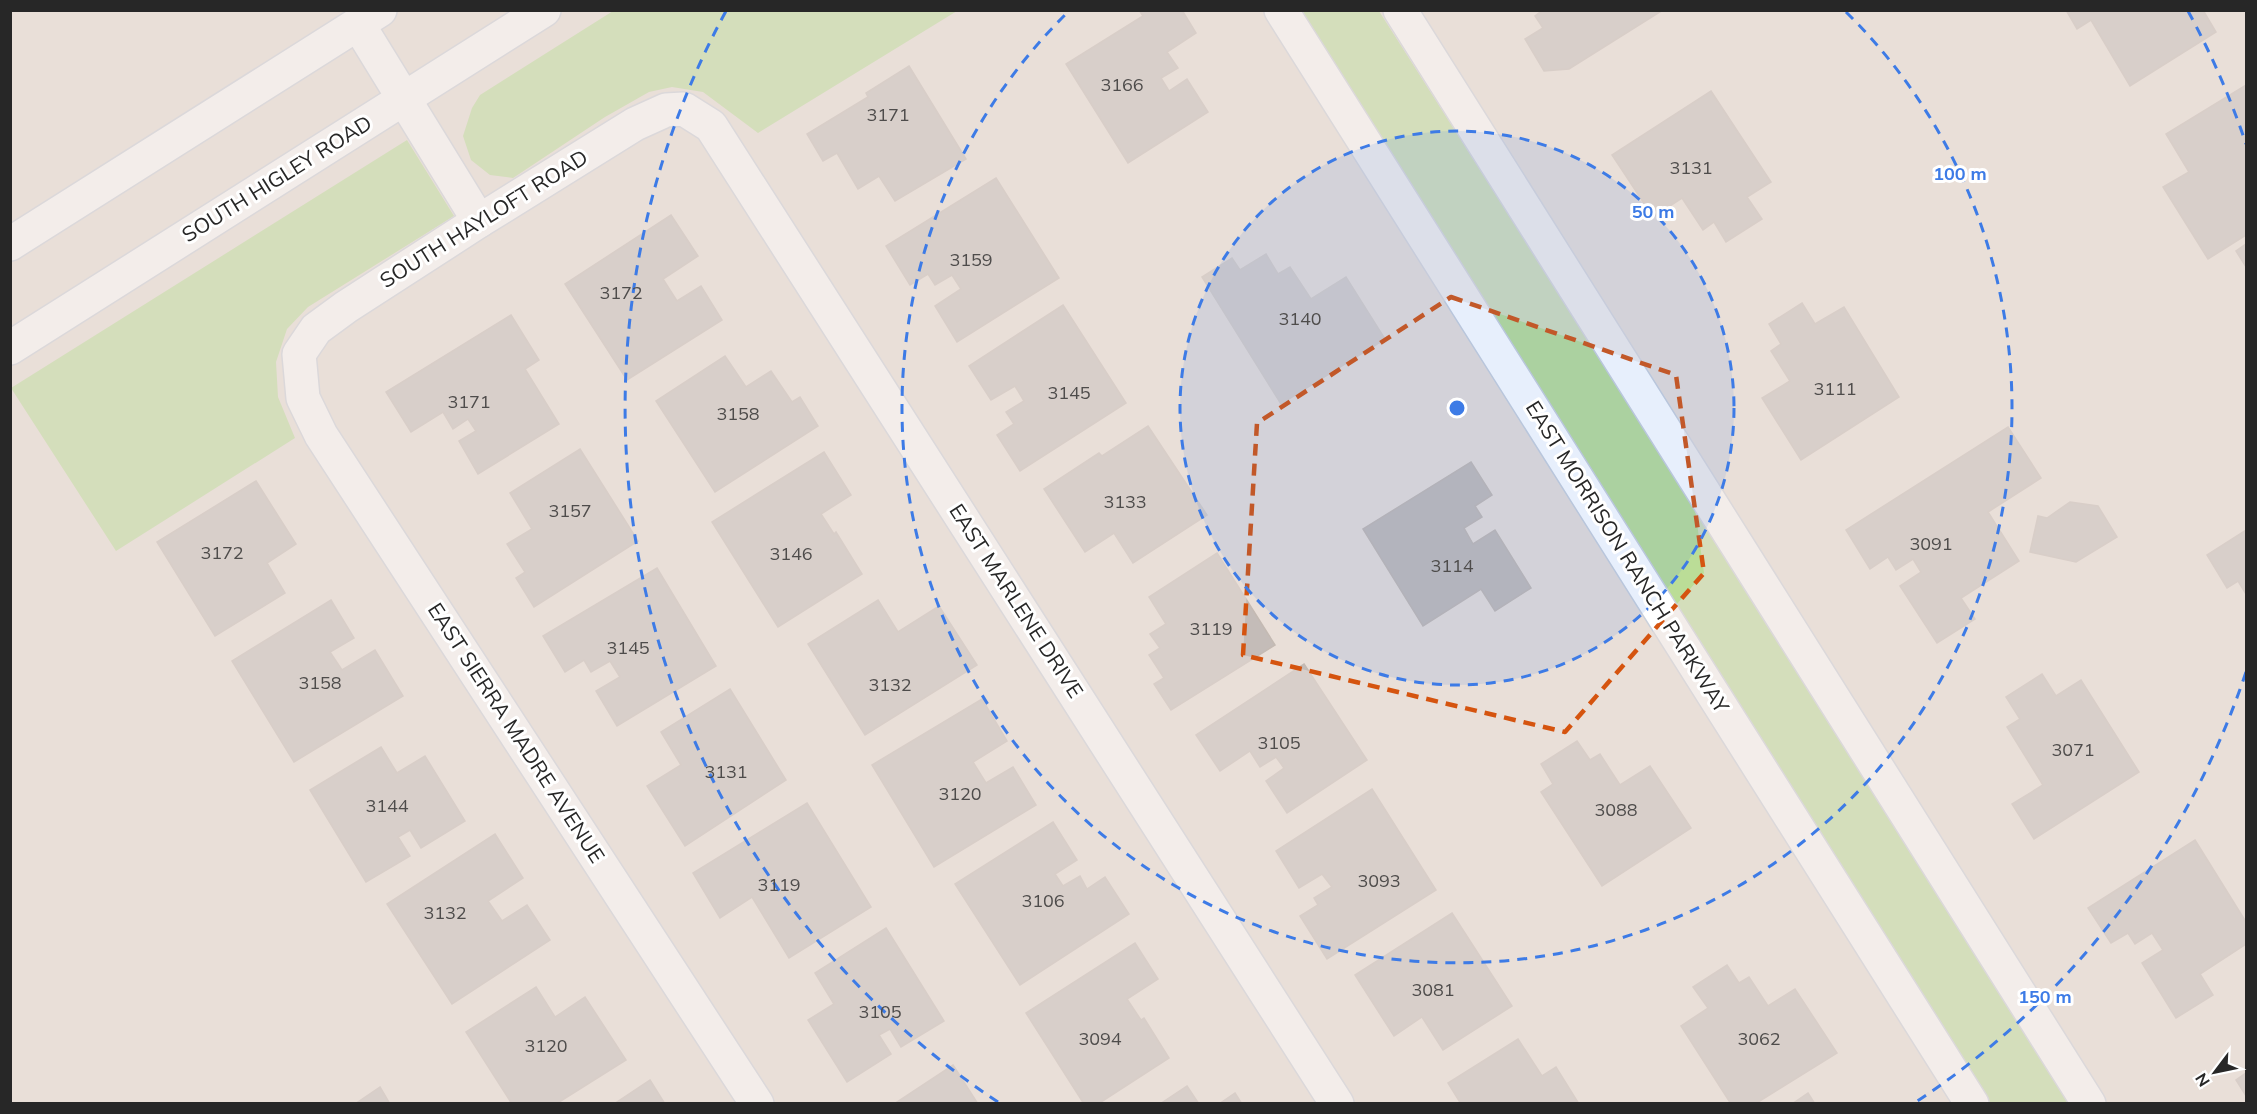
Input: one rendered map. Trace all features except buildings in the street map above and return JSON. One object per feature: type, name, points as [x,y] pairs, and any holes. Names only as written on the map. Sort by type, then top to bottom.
[{"type":"street","name":"SOUTH HIGLEY ROAD","points":[[10,348],[543,10]]},
{"type":"street","name":"EAST MORRISON RANCH PARKWAY","points":[[1281,10],[1972,1104]]},
{"type":"street","points":[[1400,10],[2089,1104]]},
{"type":"street","points":[[10,244],[369,17],[404,99],[479,221]]},
{"type":"street","name":"SOUTH HAYLOFT ROAD","points":[[299,354],[316,329],[479,221],[635,124],[666,110],[684,109]]},
{"type":"street","name":"EAST MARLENE DRIVE","points":[[684,109],[711,126],[726,147],[1337,1104]]},
{"type":"street","name":"EAST SIERRA MADRE AVENUE","points":[[299,354],[303,398],[321,435],[758,1104]]},
{"type":"highlighted area","points":[[1451,297],[1676,375],[1704,573],[1565,732],[1243,655],[1257,423]]},
{"type":"green space","points":[[613,11],[957,11],[758,133],[703,92],[672,87],[649,92],[605,117],[513,178],[490,175],[471,160],[463,136],[472,108],[480,95]]},
{"type":"green space","points":[[1295,11],[1379,11],[2075,1103],[1986,1103]]},
{"type":"green space","points":[[407,140],[454,216],[308,307],[287,329],[276,362],[278,397],[295,438],[116,551],[11,388]]}]
